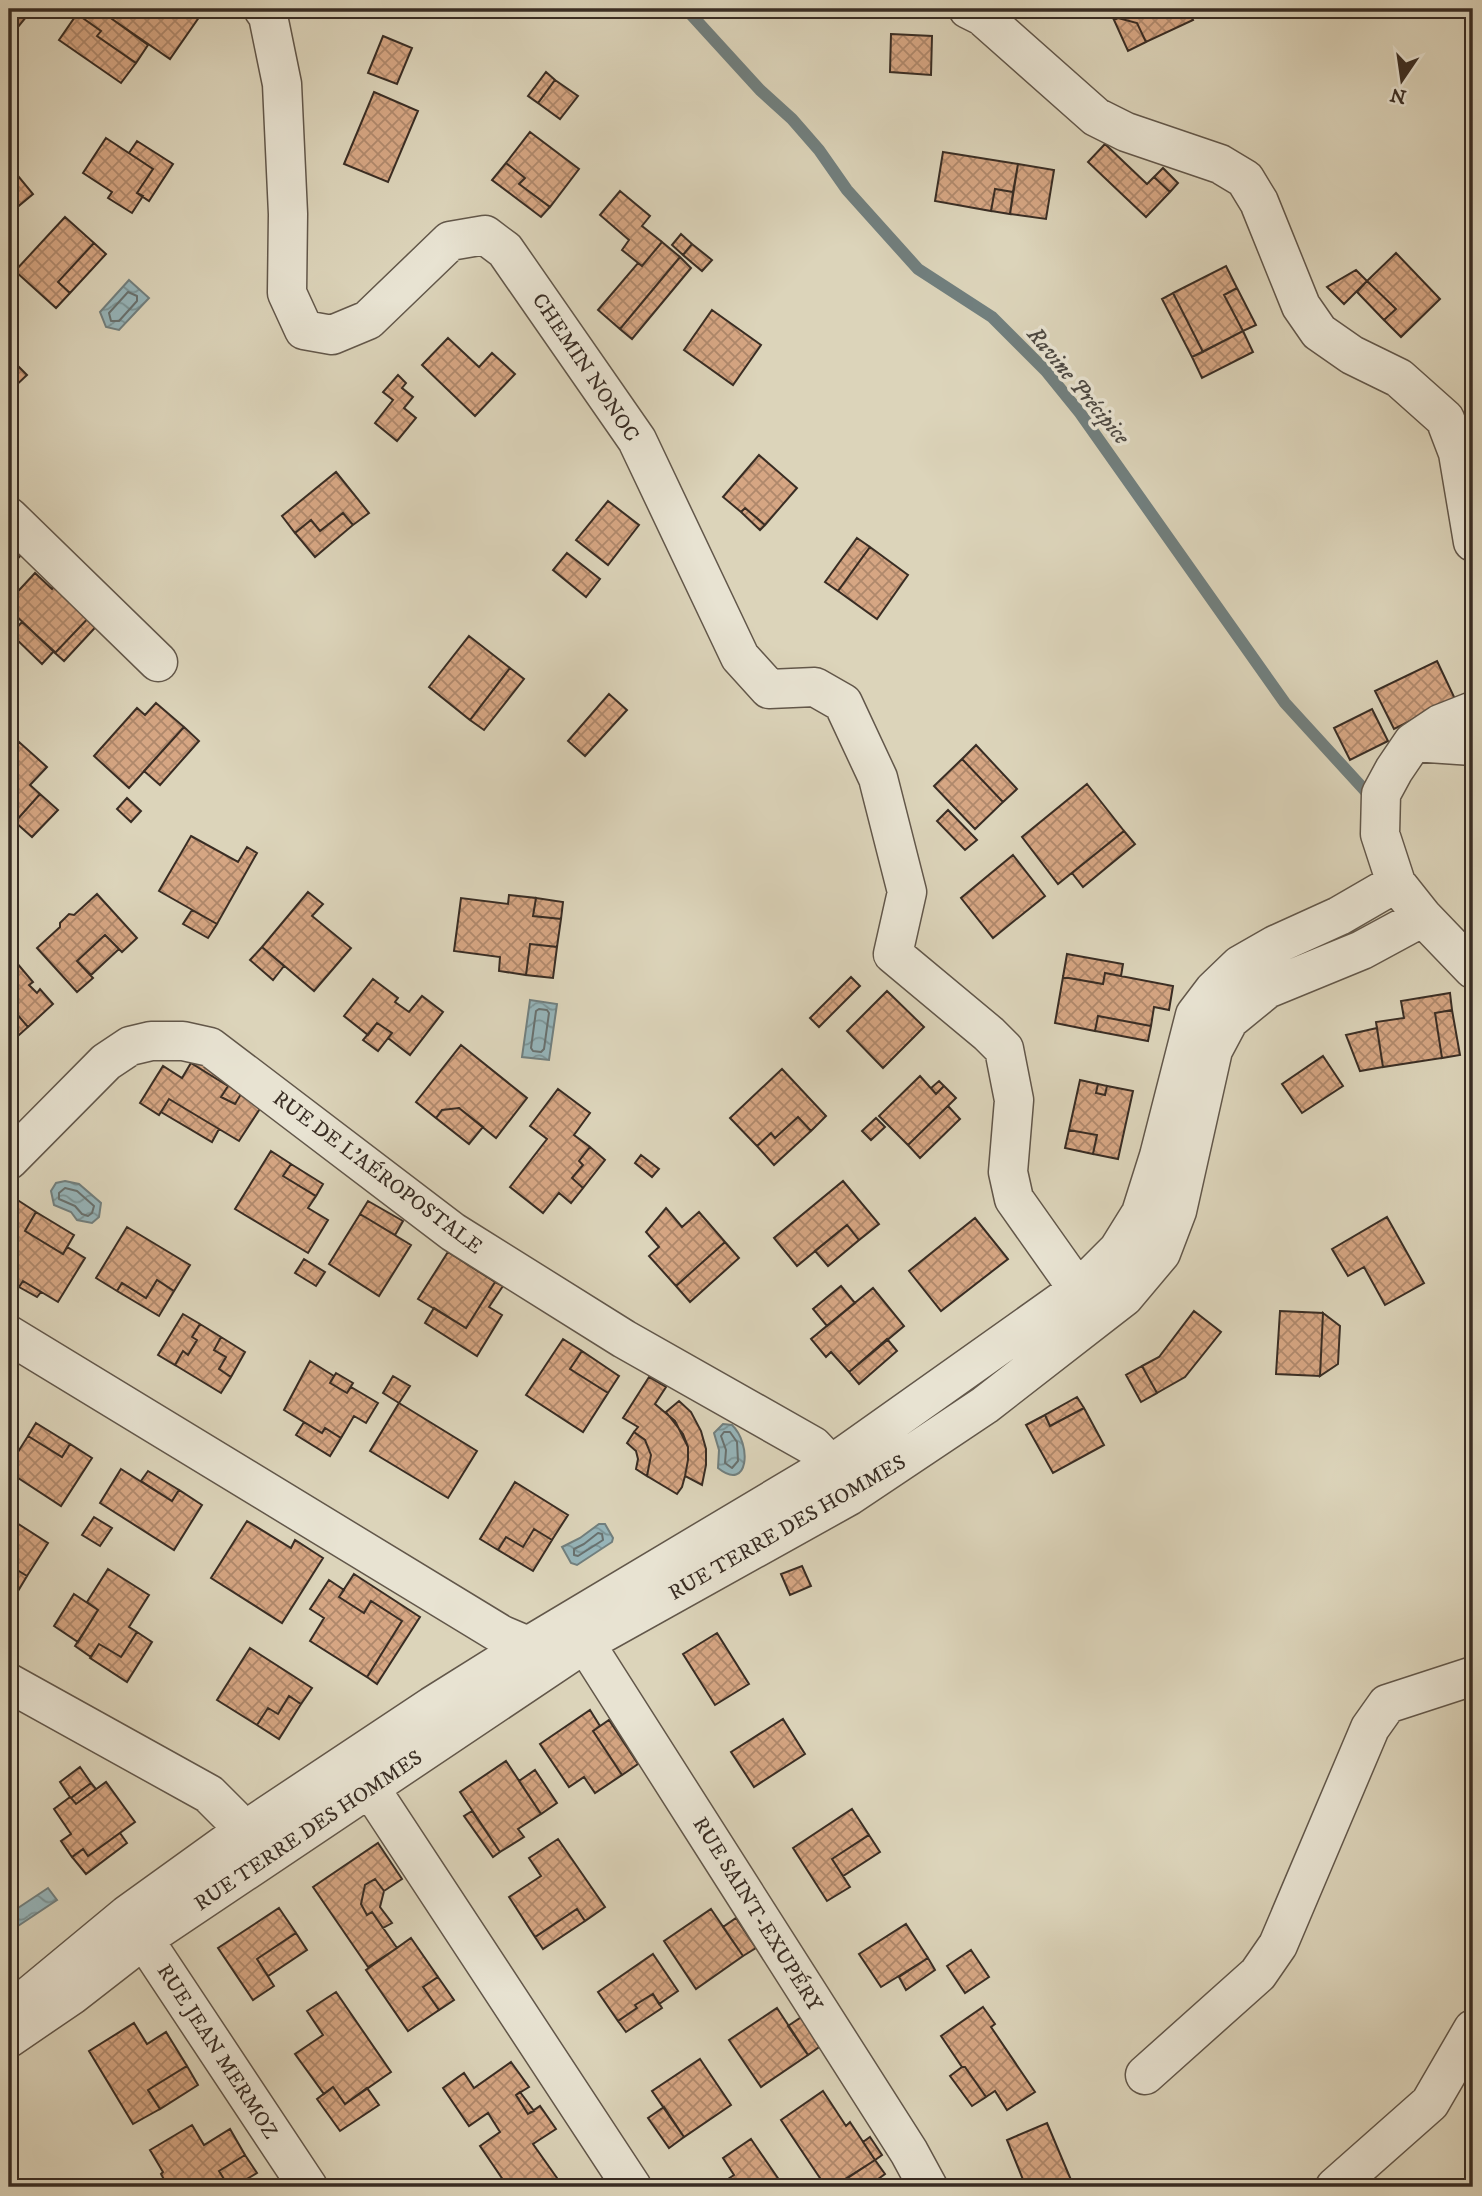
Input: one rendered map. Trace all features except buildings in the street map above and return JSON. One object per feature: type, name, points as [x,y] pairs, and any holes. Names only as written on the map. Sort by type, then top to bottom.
[{"type":"street","name":"CHEMIN NONOC","points":[[263,9],[268,16],[282,84],[288,214],[287,293],[304,331],[332,335],[368,320],[450,241],[485,235],[505,250],[637,440],[740,657],[769,689],[815,687],[843,703],[878,778],[907,892],[893,954],[1004,1049],[1014,1100],[1008,1172],[1014,1199],[1090,1302]]},
{"type":"street","points":[[968,9],[982,16],[1096,117],[1126,132],[1220,164],[1245,179],[1259,202],[1301,306],[1319,332],[1352,355],[1399,378],[1445,419],[1458,453],[1473,542]]},
{"type":"street","points":[[9,517],[158,662]]},
{"type":"street","points":[[1473,712],[1440,724],[1413,743],[1381,794],[1380,834],[1396,883],[1423,917],[1473,969]]},
{"type":"street","points":[[1413,743],[1473,747]]},
{"type":"street","name":"RUE TERRE DES HOMMES","points":[[9,2014],[136,1927],[370,1788],[579,1631],[732,1526],[840,1480],[985,1405],[1090,1302],[1141,1213],[1159,1157],[1195,1015],[1214,990],[1240,965],[1275,944],[1339,916],[1396,883]]},
{"type":"street","name":"RUE TERRE DES HOMMES","points":[[1090,1302],[1124,1297],[1161,1253],[1177,1211],[1213,1050],[1229,1020],[1267,989],[1362,950],[1423,917]]},
{"type":"street","name":"RUE DE L'AÉROPOSTALE","points":[[9,1160],[106,1062],[130,1046],[151,1041],[183,1041],[210,1048],[453,1232],[624,1339],[813,1446],[840,1480]]},
{"type":"street","points":[[9,1335],[502,1635],[528,1646]]},
{"type":"street","name":"RUE TERRE DES HOMMES","points":[[9,2038],[72,1995],[136,1927],[237,1835],[528,1646],[579,1631]]},
{"type":"street","name":"RUE SAINT-EXUPÉRY","points":[[579,1631],[928,2187]]},
{"type":"street","points":[[1145,2075],[1258,1974],[1278,1945],[1370,1728],[1387,1704],[1473,1676]]},
{"type":"street","points":[[9,1683],[209,1794],[233,1818],[237,1835]]},
{"type":"street","points":[[370,1788],[632,2187]]},
{"type":"street","name":"RUE JEAN MERMOZ","points":[[136,1927],[308,2187]]},
{"type":"street","points":[[1335,2187],[1430,2103],[1473,2029]]},
{"type":"water","points":[[129,280],[149,298],[119,330],[106,327],[100,312]]},
{"type":"water","points":[[530,1000],[557,1004],[549,1060],[522,1057]]},
{"type":"water","points":[[65,1181],[79,1184],[101,1203],[99,1217],[92,1223],[77,1220],[71,1212],[54,1205],[51,1191],[56,1183]]},
{"type":"water","points":[[723,1424],[732,1425],[743,1443],[744,1463],[736,1474],[728,1474],[718,1468],[719,1450],[714,1433]]},
{"type":"water","points":[[599,1524],[605,1524],[613,1538],[612,1542],[577,1565],[571,1563],[562,1547]]},
{"type":"water","points":[[48,1888],[57,1900],[9,1932],[9,1914]]},
{"type":"waterway","name":"Ravine Précipice","points":[[686,9],[760,90],[792,119],[819,150],[847,190],[918,269],[992,317],[1046,371],[1080,413],[1285,703],[1370,796]]}]
